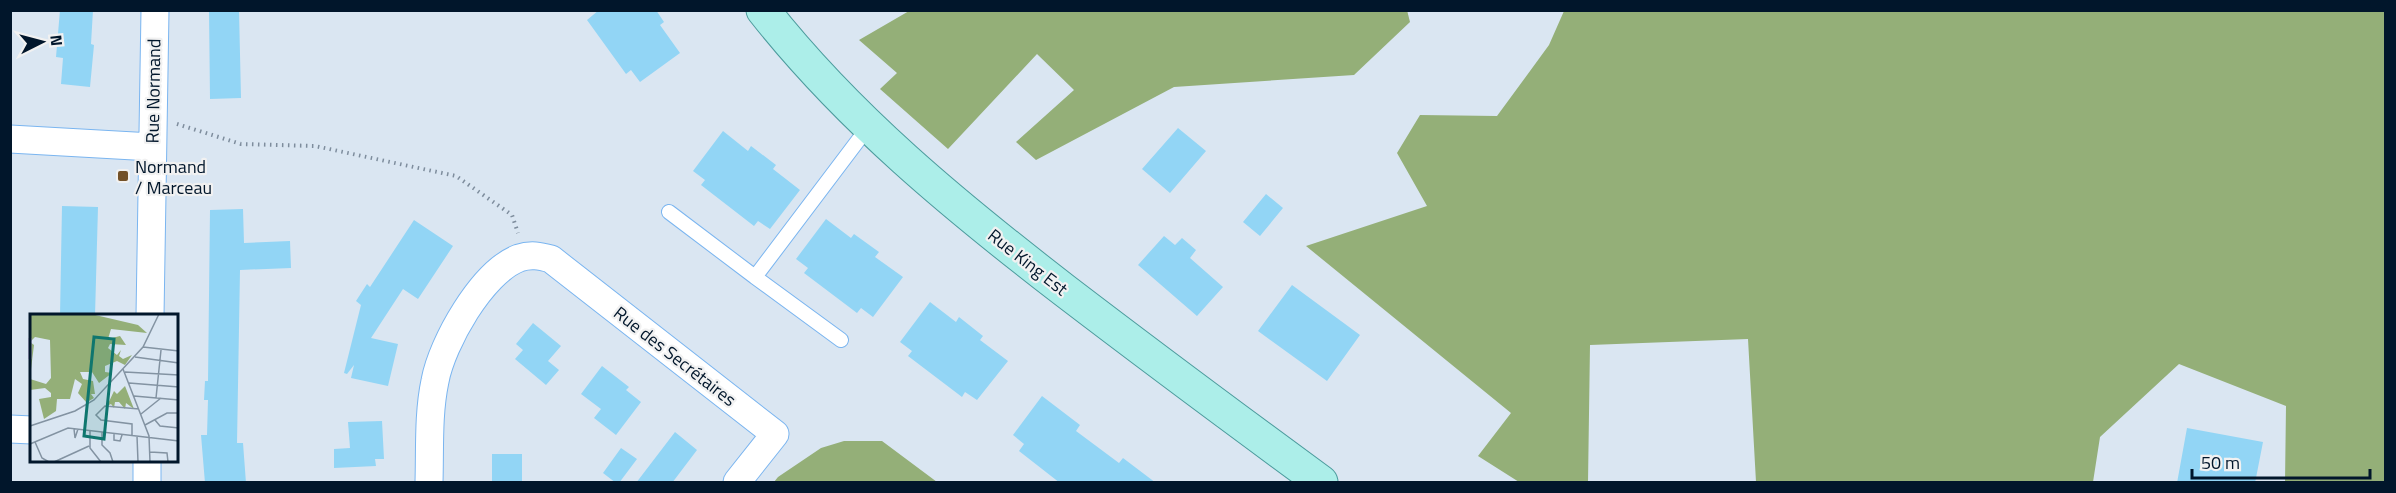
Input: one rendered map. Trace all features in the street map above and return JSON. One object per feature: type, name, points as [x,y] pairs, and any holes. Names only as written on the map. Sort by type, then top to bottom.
[{"type":"main road","name":"Rue King Est","points":[[763,10],[825,82],[898,155],[1001,242],[1197,393],[1321,483]]},
{"type":"street","name":"Rue Normand","points":[[150,314],[155,10]]},
{"type":"street","points":[[10,140],[152,147]]},
{"type":"street","name":"Rue des Secrétaires","points":[[520,258],[536,255],[551,259],[775,434],[737,483]]},
{"type":"street","points":[[429,483],[430,422],[435,381],[444,350],[473,299],[505,266],[520,258]]},
{"type":"street","points":[[10,429],[30,430]]},
{"type":"street","points":[[147,463],[147,483]]},
{"type":"lane","points":[[755,277],[869,126]]},
{"type":"lane","points":[[669,212],[841,340]]},
{"type":"path","points":[[153,117],[242,144],[315,146],[456,176],[512,215],[518,230],[520,258]]},
{"type":"green space","points":[[1407,10],[1410,22],[1354,75],[1174,87],[1036,160],[1016,142],[1074,90],[1037,54],[948,149],[880,89],[897,73],[859,40],[909,11]]},
{"type":"green space","points":[[1564,11],[2385,11],[2385,482],[2285,482],[2286,406],[2179,364],[2100,437],[2093,482],[1756,482],[1748,339],[1590,345],[1588,482],[1519,482],[1478,456],[1511,413],[1306,246],[1427,206],[1397,153],[1420,115],[1497,116],[1549,45]]},
{"type":"green space","points":[[844,441],[882,441],[937,482],[774,482],[821,448]]},
{"type":"building","points":[[60,10],[93,10],[91,44],[94,45],[90,87],[61,84],[63,58],[56,57]]},
{"type":"building","points":[[209,10],[239,10],[241,98],[210,99]]},
{"type":"building","points":[[599,10],[656,10],[664,22],[660,25],[680,53],[640,82],[631,70],[626,74],[587,20]]},
{"type":"building","points":[[1178,128],[1206,151],[1170,193],[1142,169]]},
{"type":"building","points":[[723,131],[748,151],[751,146],[776,165],[773,169],[800,190],[770,229],[758,221],[754,226],[701,185],[705,180],[693,171]]},
{"type":"building","points":[[1266,194],[1283,208],[1260,236],[1243,222]]},
{"type":"building","points":[[62,206],[98,207],[95,314],[60,314]]},
{"type":"building","points":[[243,209],[244,243],[290,241],[291,268],[240,270],[237,443],[243,443],[246,483],[205,483],[201,435],[207,435],[208,400],[204,400],[205,381],[208,381],[210,210]]},
{"type":"building","points":[[826,219],[851,238],[854,234],[879,252],[875,257],[903,277],[873,317],[861,308],[857,313],[804,273],[808,268],[796,259]]},
{"type":"building","points":[[414,220],[453,246],[418,299],[403,289],[371,338],[398,344],[388,386],[351,378],[354,365],[347,374],[344,373],[361,305],[356,301],[367,284],[370,287]]},
{"type":"building","points":[[1164,236],[1175,245],[1182,238],[1196,250],[1190,258],[1223,287],[1197,316],[1138,265]]},
{"type":"building","points":[[1292,285],[1360,335],[1327,381],[1258,331]]},
{"type":"building","points":[[930,302],[956,322],[959,317],[983,336],[980,340],[1008,361],[977,400],[965,392],[962,397],[908,356],[912,351],[900,342]]},
{"type":"building","points":[[533,323],[561,346],[548,361],[559,370],[546,385],[515,359],[523,350],[516,344]]},
{"type":"building","points":[[602,366],[629,387],[626,390],[641,402],[616,435],[594,418],[601,409],[581,394]]},
{"type":"building","points":[[1042,396],[1080,425],[1076,431],[1119,463],[1123,458],[1156,483],[1060,483],[1019,451],[1024,444],[1013,435]]},
{"type":"building","points":[[382,421],[384,459],[375,459],[376,466],[334,468],[334,449],[350,448],[348,422]]},
{"type":"building","points":[[2187,428],[2263,442],[2255,483],[2177,483]]},
{"type":"building","points":[[675,432],[697,450],[672,483],[636,483]]},
{"type":"building","points":[[621,448],[637,459],[619,483],[616,483],[603,473]]},
{"type":"building","points":[[492,454],[522,454],[522,483],[492,483]]},
{"type":"place","name":"Normand / Marceau","points":[[123,176]]}]
